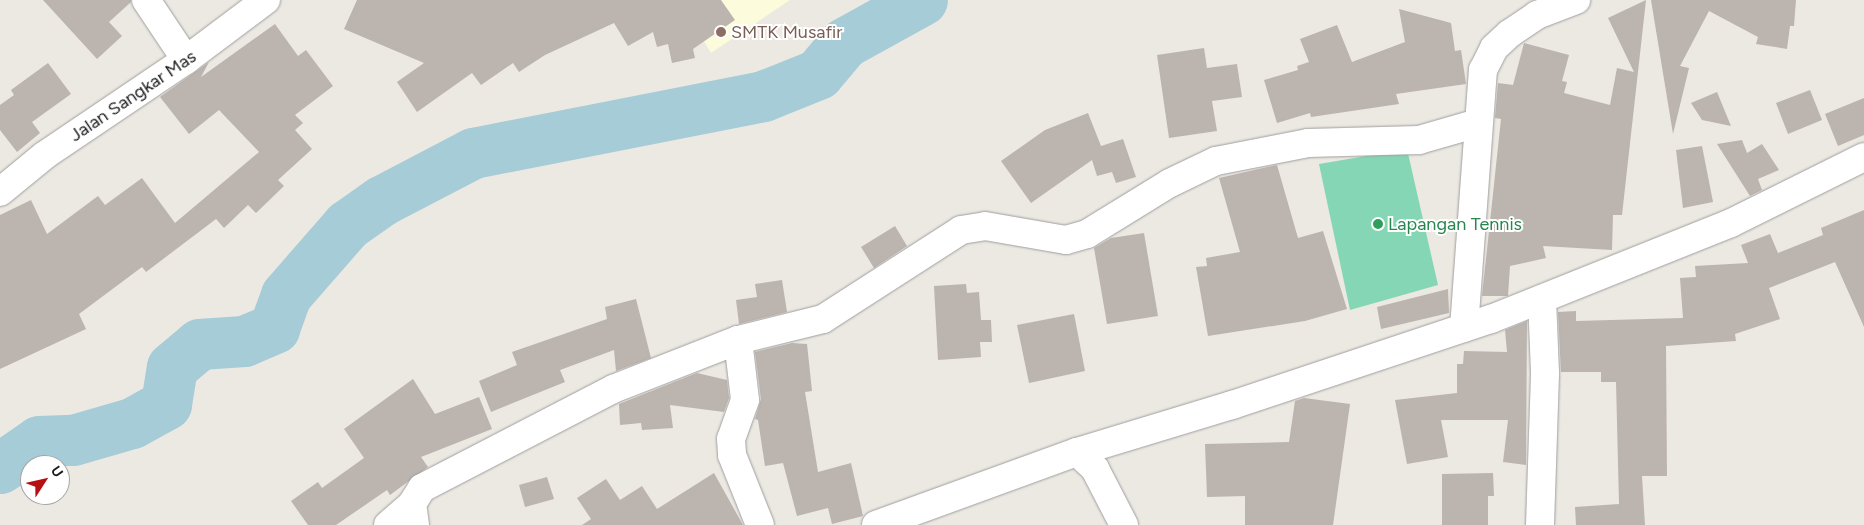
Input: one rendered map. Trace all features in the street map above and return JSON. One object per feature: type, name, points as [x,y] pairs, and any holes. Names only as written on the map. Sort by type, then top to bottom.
[{"type":"street","points":[[146,0],[186,60]]},
{"type":"street","name":"Jalan Sangkar Mas","points":[[0,192],[45,155],[186,60],[266,0]]},
{"type":"street","points":[[1464,328],[1483,70],[1494,48],[1537,15],[1576,0]]},
{"type":"street","points":[[388,525],[414,514],[422,488],[613,389],[738,340],[823,319],[852,304],[961,230],[974,226],[1066,240],[1087,234],[1170,183],[1216,161],[1308,143],[1419,140],[1478,123]]},
{"type":"street","points":[[876,525],[1077,452],[1232,405],[1464,328],[1542,299],[1731,223],[1864,157]]},
{"type":"street","points":[[1540,525],[1545,373],[1542,299]]},
{"type":"street","points":[[738,340],[745,400],[731,439],[732,455],[760,525]]},
{"type":"street","points":[[1077,452],[1095,469],[1124,525]]},
{"type":"shaded area","name":"SMTK Musafir","points":[[651,0],[790,0],[711,53],[681,3]]},
{"type":"green space","name":"Lapangan Tennis","points":[[1407,149],[1438,285],[1350,310],[1319,164]]},
{"type":"building","points":[[43,0],[131,0],[131,2],[109,22],[122,36],[97,59]]},
{"type":"building","points":[[357,0],[721,0],[735,20],[693,49],[695,58],[672,63],[668,44],[657,47],[653,32],[628,46],[614,23],[545,55],[519,72],[513,63],[481,85],[472,73],[417,112],[397,82],[424,63],[344,29]]},
{"type":"building","points":[[1646,0],[1622,215],[1613,215],[1612,250],[1543,246],[1546,258],[1510,266],[1508,296],[1482,296],[1501,119],[1495,118],[1498,83],[1513,85],[1524,43],[1569,55],[1562,81],[1567,82],[1564,93],[1610,105],[1617,68],[1634,72],[1608,18]]},
{"type":"building","points":[[1651,0],[1796,0],[1794,26],[1790,26],[1787,49],[1756,44],[1758,37],[1709,11],[1680,66],[1689,68],[1673,134]]},
{"type":"building","points":[[1399,9],[1451,23],[1455,51],[1461,50],[1466,84],[1396,94],[1399,104],[1311,117],[1310,113],[1277,123],[1264,80],[1298,70],[1297,66],[1309,62],[1300,39],[1337,25],[1352,62],[1405,42]]},
{"type":"building","points":[[275,24],[298,56],[306,50],[333,86],[295,115],[303,123],[295,130],[312,149],[278,180],[284,186],[256,213],[248,205],[224,228],[216,219],[146,272],[142,267],[79,314],[86,329],[0,369],[0,215],[31,200],[47,234],[98,196],[105,205],[142,178],[175,223],[259,152],[219,110],[189,134],[160,97],[209,62],[201,77]]},
{"type":"building","points":[[1204,48],[1207,68],[1237,64],[1242,97],[1212,101],[1217,131],[1169,138],[1157,55]]},
{"type":"building","points":[[48,63],[71,94],[32,122],[40,133],[17,152],[0,130],[0,105],[14,95],[11,90]]},
{"type":"building","points":[[1810,90],[1822,120],[1788,134],[1776,103]]},
{"type":"building","points":[[1717,92],[1731,126],[1702,120],[1691,103]]},
{"type":"building","points":[[1864,98],[1864,135],[1838,146],[1825,114]]},
{"type":"building","points":[[1088,113],[1101,146],[1123,139],[1136,177],[1116,183],[1112,172],[1097,176],[1092,160],[1031,203],[1001,161],[1045,130]]},
{"type":"building","points":[[1742,140],[1747,153],[1762,144],[1779,170],[1758,179],[1762,190],[1750,196],[1717,144]]},
{"type":"building","points":[[1702,146],[1713,202],[1683,208],[1676,150]]},
{"type":"building","points":[[1277,165],[1298,238],[1323,231],[1347,309],[1305,321],[1208,336],[1196,267],[1207,266],[1206,258],[1240,252],[1219,178]]},
{"type":"building","points":[[1864,210],[1864,327],[1835,262],[1769,288],[1780,319],[1735,334],[1736,341],[1666,346],[1667,476],[1642,476],[1645,525],[1576,525],[1575,507],[1619,504],[1616,382],[1601,382],[1601,372],[1561,372],[1558,312],[1576,311],[1576,321],[1683,318],[1680,278],[1696,277],[1695,266],[1748,263],[1741,245],[1770,234],[1778,253],[1823,235],[1821,228]]},
{"type":"building","points":[[895,226],[907,246],[874,268],[861,247]]},
{"type":"building","points":[[1144,233],[1158,316],[1107,324],[1094,248],[1111,238]]},
{"type":"building","points":[[782,280],[787,312],[739,324],[736,300],[757,297],[755,284]]},
{"type":"building","points":[[966,284],[967,293],[979,292],[981,320],[991,320],[992,342],[980,342],[981,357],[938,360],[934,286]]},
{"type":"building","points":[[1448,289],[1449,313],[1381,329],[1377,307]]},
{"type":"building","points":[[636,299],[651,358],[616,371],[614,350],[560,370],[565,382],[491,412],[479,381],[517,365],[512,352],[607,319],[605,307]]},
{"type":"building","points":[[1074,314],[1085,371],[1029,383],[1017,325]]},
{"type":"building","points":[[1527,321],[1526,465],[1503,462],[1508,420],[1441,420],[1448,457],[1407,464],[1395,400],[1457,393],[1457,364],[1463,364],[1464,351],[1507,352],[1505,330]]},
{"type":"building","points":[[792,343],[807,344],[812,391],[805,392],[818,472],[851,463],[863,516],[832,524],[828,508],[797,516],[783,463],[765,466],[758,420],[755,419],[761,399],[755,352]]},
{"type":"building","points":[[697,373],[727,380],[729,398],[724,412],[670,405],[673,428],[642,430],[641,423],[620,425],[619,404]]},
{"type":"building","points":[[413,379],[435,414],[479,397],[492,429],[421,457],[428,467],[390,495],[387,490],[336,525],[308,525],[291,501],[318,482],[322,488],[364,458],[344,429]]},
{"type":"building","points":[[1304,398],[1350,404],[1333,525],[1245,525],[1245,496],[1207,497],[1205,444],[1289,442],[1295,401]]},
{"type":"building","points":[[714,473],[743,525],[582,525],[591,519],[577,498],[606,479],[620,500],[642,486],[657,509]]},
{"type":"building","points":[[1493,473],[1494,496],[1488,496],[1488,525],[1442,525],[1442,474]]},
{"type":"building","points":[[547,477],[554,499],[525,507],[519,485]]},
{"type":"waterway","points":[[0,468],[39,441],[73,440],[132,423],[166,404],[172,367],[199,344],[244,341],[274,328],[286,295],[347,225],[381,201],[473,153],[763,96],[818,74],[844,43],[922,0]]},
{"type":"place","name":"SMTK Musafir","points":[[721,32]]},
{"type":"place","name":"Lapangan Tennis","points":[[1378,224]]}]
